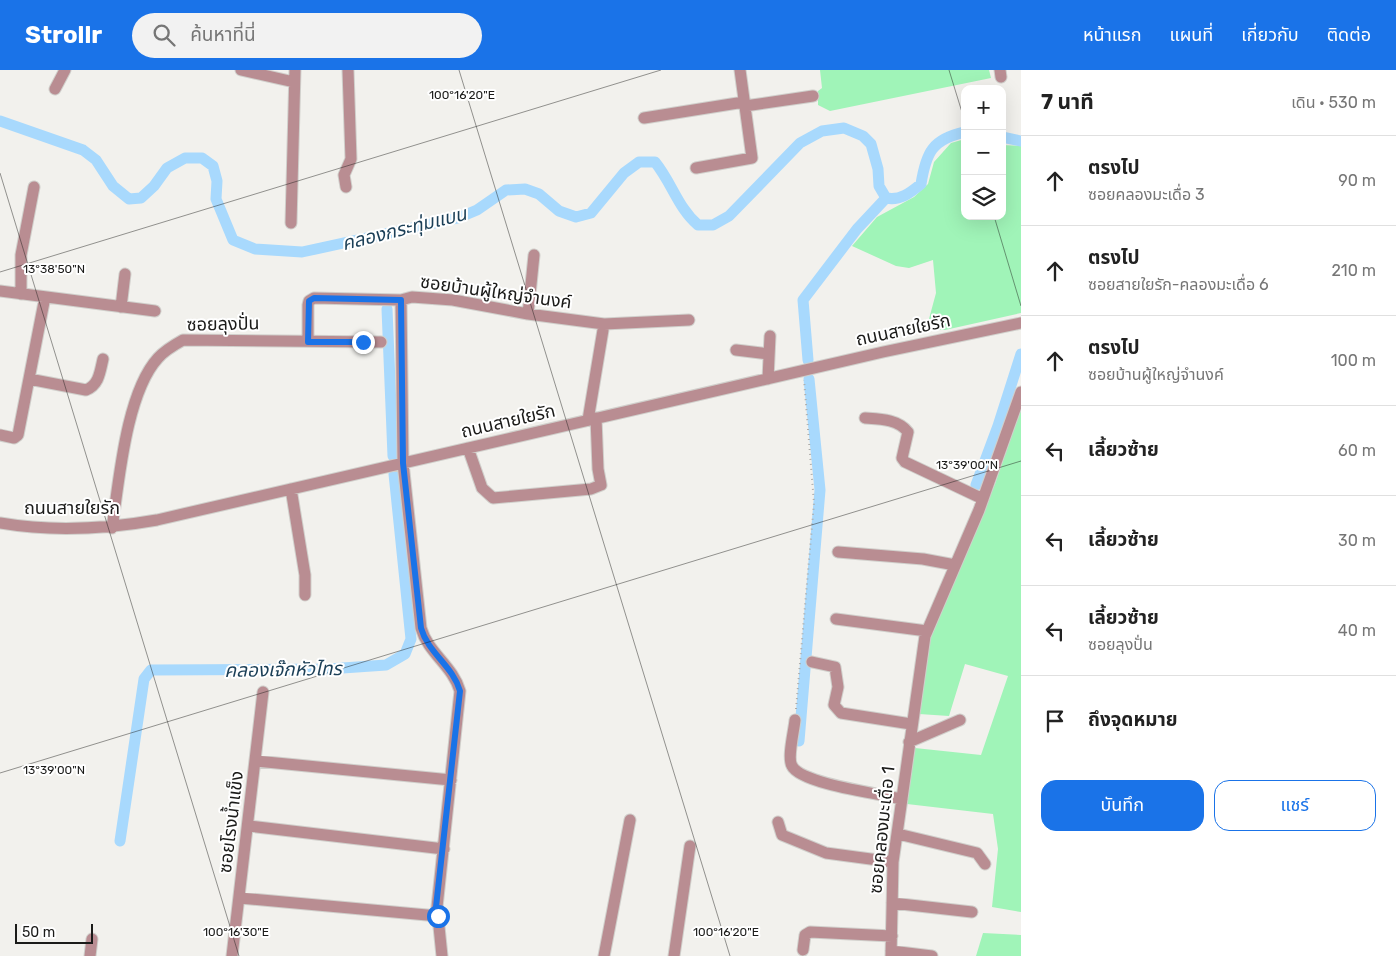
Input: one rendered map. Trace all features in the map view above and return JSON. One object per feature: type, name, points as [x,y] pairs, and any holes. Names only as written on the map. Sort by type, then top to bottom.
[{"type":"street","points":[[55,89],[65,70]]},
{"type":"street","points":[[241,70],[294,82]]},
{"type":"street","points":[[291,223],[294,70]]},
{"type":"street","points":[[346,187],[344,175],[350,159],[348,70]]},
{"type":"street","points":[[696,168],[752,158],[740,70]]},
{"type":"street","points":[[644,118],[813,96]]},
{"type":"street","points":[[21,294],[21,255],[34,188]]},
{"type":"street","points":[[528,314],[534,255]]},
{"type":"street","points":[[121,307],[126,274]]},
{"type":"street","points":[[0,292],[45,296],[155,311]]},
{"type":"street","points":[[0,435],[14,438],[18,435],[45,296]]},
{"type":"street","name":"ซอยบ้านผู้ใหญ่จำนงค์","points":[[442,956],[436,907],[460,691],[457,680],[428,645],[421,628],[403,463],[401,300],[412,297],[453,300],[528,314],[604,324],[689,320]]},
{"type":"street","points":[[308,342],[309,301],[314,298],[401,300]]},
{"type":"street","name":"ถนนสายใยรัก","points":[[0,522],[43,528],[112,528],[157,520],[592,419],[1021,323]]},
{"type":"street","points":[[468,448],[482,488],[493,498],[591,489],[601,485],[592,419],[604,324]]},
{"type":"street","points":[[768,379],[770,336]]},
{"type":"street","name":"ซอยลุงปั่น","points":[[112,528],[126,438],[136,398],[156,359],[168,348],[183,340],[381,342]]},
{"type":"street","points":[[736,350],[769,354]]},
{"type":"street","points":[[29,379],[86,390],[92,388],[98,381],[103,359]]},
{"type":"street","name":"ซอยคลองมะเดื่อ 1","points":[[891,953],[893,862],[911,724],[927,631],[983,499],[1021,392]]},
{"type":"street","points":[[865,418],[892,420],[905,427],[908,432],[902,458],[904,462],[983,499]]},
{"type":"street","points":[[291,489],[305,575],[305,594]]},
{"type":"street","points":[[838,552],[923,559],[955,565]]},
{"type":"street","points":[[836,619],[927,631]]},
{"type":"street","points":[[812,662],[835,667],[838,687],[834,705],[841,713],[911,724]]},
{"type":"street","name":"ซอยโรงน้ำแข็ง","points":[[232,956],[263,692]]},
{"type":"street","points":[[795,720],[790,759],[792,767],[799,773],[821,783],[902,798]]},
{"type":"street","points":[[909,742],[960,720]]},
{"type":"street","points":[[256,761],[450,780]]},
{"type":"street","points":[[604,956],[630,820]]},
{"type":"street","points":[[778,822],[782,835],[826,854],[893,862]]},
{"type":"street","points":[[248,826],[444,848]]},
{"type":"street","points":[[898,834],[977,853],[985,864]]},
{"type":"street","points":[[674,956],[690,846]]},
{"type":"street","points":[[240,898],[438,916]]},
{"type":"street","points":[[892,903],[972,912]]},
{"type":"street","points":[[803,950],[805,935],[810,932],[892,936]]},
{"type":"street","points":[[90,956],[92,939]]},
{"type":"street","points":[[891,953],[932,956]]},
{"type":"path","points":[[795,720],[814,504],[803,371]]},
{"type":"green space","points":[[820,70],[989,70],[991,78],[830,111],[818,105],[818,91],[822,88]]},
{"type":"green space","points":[[961,140],[961,220],[1006,220],[1006,145],[1021,146],[1021,313],[945,330],[926,330],[936,293],[933,260],[909,268],[896,266],[852,246],[877,217],[914,197],[928,184],[934,162],[951,143]]},
{"type":"green space","points":[[1021,408],[1021,912],[992,907],[998,849],[993,814],[907,804],[915,748],[981,755],[1008,676],[965,664],[949,716],[919,714],[930,639],[995,484]]},
{"type":"green space","points":[[983,933],[1021,935],[1021,956],[976,956]]},
{"type":"waterway","name":"คลองกระทุ่มแบน","points":[[0,121],[83,150],[96,160],[113,186],[129,199],[141,198],[154,186],[167,168],[185,158],[202,158],[213,166],[217,181],[216,199],[233,240],[255,249],[302,252],[458,218],[477,210],[506,190],[525,189],[539,194],[559,211],[576,217],[591,213],[624,173],[639,162],[655,162],[691,218],[698,225],[713,225],[729,216],[800,143],[822,131],[844,128],[863,136],[871,144],[878,169],[879,186],[886,198],[891,199],[909,193],[921,184],[925,164],[932,149],[945,139],[961,133]]},
{"type":"waterway","name":"คลองกระทุ่มแบน","points":[[1006,138],[1021,141]]},
{"type":"waterway","points":[[808,360],[803,300],[857,229],[886,198]]},
{"type":"waterway","name":"คลองเจ๊กหัวไทร","points":[[387,309],[393,456]]},
{"type":"waterway","points":[[976,485],[998,426],[1021,354]]},
{"type":"waterway","points":[[799,741],[820,490],[809,379]]},
{"type":"waterway","name":"คลองเจ๊กหัวไทร","points":[[120,841],[144,679],[151,670],[328,669],[386,665],[405,654],[411,639],[394,474]]},
{"type":"route","points":[[363,342],[308,342],[309,301],[314,298],[401,300],[403,463],[421,628],[428,645],[451,670],[457,680],[460,691],[436,907],[438,916]]}]
